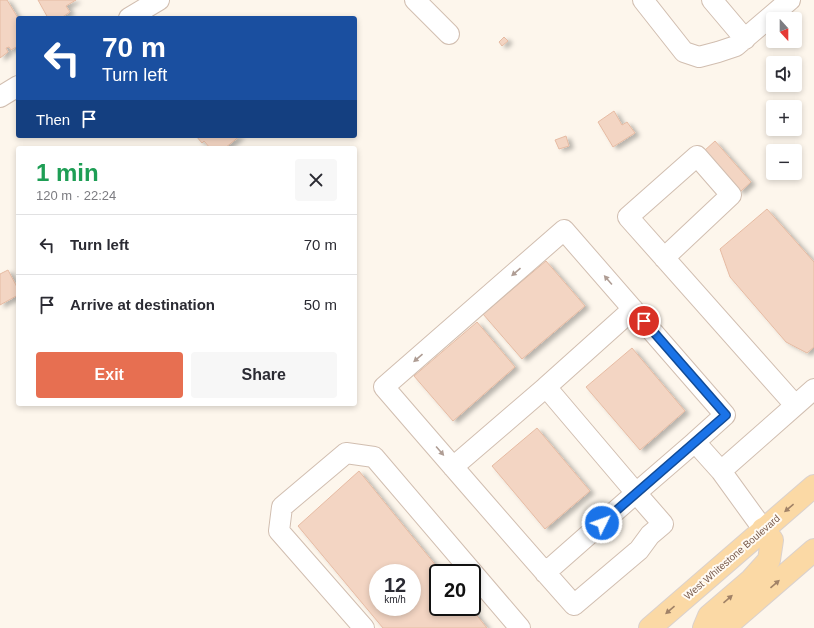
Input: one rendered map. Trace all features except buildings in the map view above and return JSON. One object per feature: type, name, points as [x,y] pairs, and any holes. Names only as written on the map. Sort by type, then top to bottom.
[{"type":"main road","name":"West Whitestone Boulevard","points":[[650,628],[814,486]]},
{"type":"main road","points":[[704,628],[709,616],[750,580],[769,560],[772,540],[763,529]]},
{"type":"main road","points":[[724,628],[814,550]]},
{"type":"street","points":[[415,0],[449,34]]},
{"type":"street","points":[[643,0],[684,52],[699,57],[736,46],[790,0]]},
{"type":"street","points":[[712,0],[745,39]]},
{"type":"street","points":[[0,97],[16,87]]},
{"type":"street","points":[[664,258],[731,195],[697,156],[628,217],[664,258],[795,405]]},
{"type":"street","points":[[546,387],[636,493],[663,524],[650,534],[639,550],[574,606],[384,387],[564,230],[726,415],[636,493],[546,573]]},
{"type":"street","points":[[453,467],[546,387],[633,309]]},
{"type":"street","points":[[721,471],[814,389]]},
{"type":"street","points":[[695,442],[721,471],[763,529]]},
{"type":"street","points":[[364,628],[279,531],[282,507],[346,453],[374,457],[520,628]]},
{"type":"route","points":[[602,523],[726,415],[644,321]]}]
